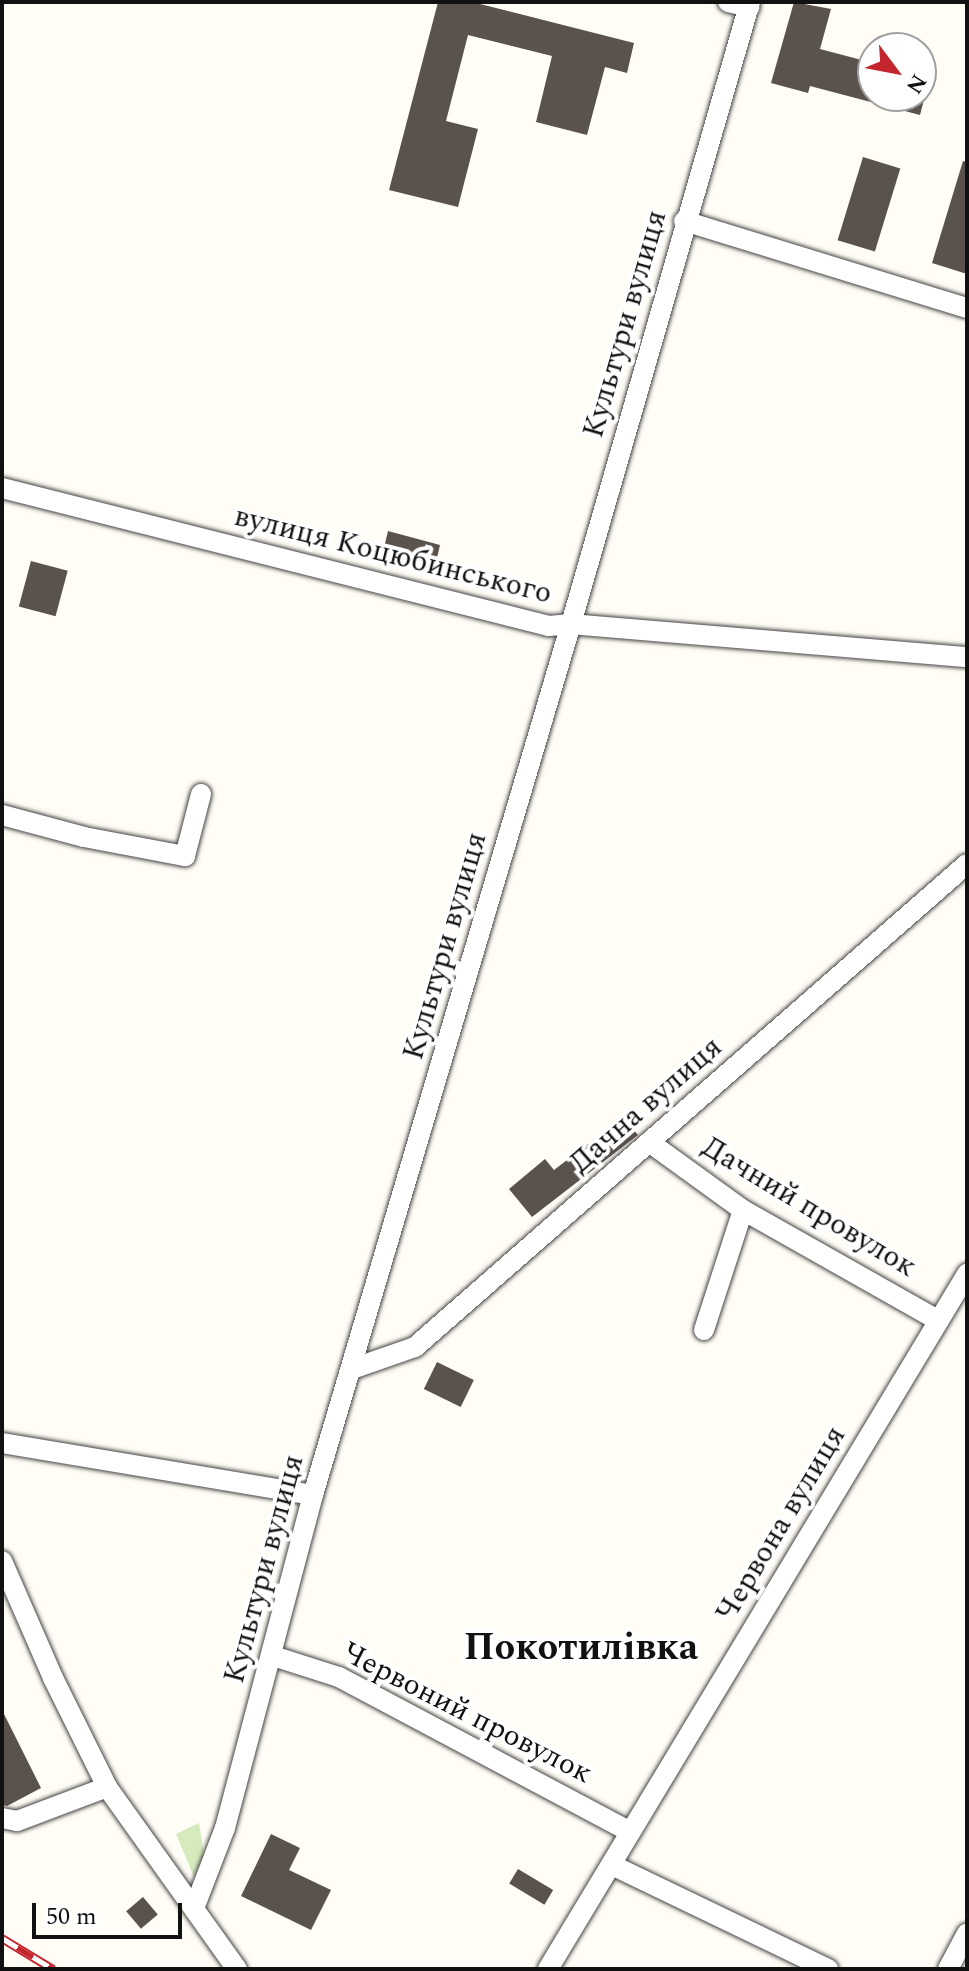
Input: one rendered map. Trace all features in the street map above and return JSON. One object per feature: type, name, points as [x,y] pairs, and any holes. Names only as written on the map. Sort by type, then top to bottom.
[{"type":"street","points":[[728,2],[749,5]]},
{"type":"street","name":"Культури вулиця","points":[[195,1906],[225,1828],[273,1656],[313,1495],[571,624],[684,221],[749,5]]},
{"type":"street","points":[[684,221],[967,308]]},
{"type":"street","name":"вулиця Коцюбинського","points":[[2,488],[549,626],[571,624],[967,657]]},
{"type":"street","points":[[2,815],[84,837],[185,856],[201,794]]},
{"type":"street","name":"Дачна вулиця","points":[[352,1369],[415,1347],[967,864]]},
{"type":"street","name":"Дачний провулок","points":[[649,1142],[743,1210],[939,1321]]},
{"type":"street","points":[[704,1330],[743,1210]]},
{"type":"street","name":"Червона вулиця","points":[[548,1969],[967,1274]]},
{"type":"street","points":[[2,1443],[313,1495]]},
{"type":"street","points":[[2,1561],[53,1678],[107,1787],[145,1844],[195,1906],[237,1969]]},
{"type":"street","name":"Червоний провулок","points":[[273,1656],[339,1677],[630,1832]]},
{"type":"street","points":[[2,1818],[17,1821],[107,1787]]},
{"type":"street","points":[[612,1865],[828,1969]]},
{"type":"street","points":[[948,1969],[967,1934]]},
{"type":"green space","points":[[199,1823],[204,1855],[194,1877],[176,1834]]},
{"type":"building","points":[[438,2],[472,2],[634,43],[627,73],[605,67],[587,135],[536,122],[552,56],[468,35],[446,121],[478,129],[458,207],[389,190]]},
{"type":"building","points":[[794,2],[831,9],[820,49],[857,59],[857,98],[810,86],[808,93],[771,83]]},
{"type":"building","points":[[863,157],[900,168],[875,252],[838,240]]},
{"type":"building","points":[[963,161],[967,162],[967,274],[932,263]]},
{"type":"building","points":[[388,531],[440,545],[436,562],[400,554],[398,560],[382,556]]},
{"type":"building","points":[[31,561],[68,571],[56,616],[19,606]]},
{"type":"building","points":[[623,1117],[638,1135],[532,1217],[509,1189],[545,1159],[554,1170]]},
{"type":"building","points":[[437,1362],[474,1380],[461,1407],[424,1389]]},
{"type":"building","points":[[2,1710],[41,1788],[7,1806],[2,1805]]},
{"type":"building","points":[[271,1834],[300,1848],[289,1870],[331,1890],[311,1930],[241,1896]]},
{"type":"building","points":[[518,1869],[553,1890],[544,1905],[509,1884]]},
{"type":"building","points":[[143,1897],[158,1915],[141,1929],[126,1911]]},
{"type":"railway","points":[[2,1938],[53,1969]]},
{"type":"district","name":"Покотилівка","points":[[581,1649]]}]
